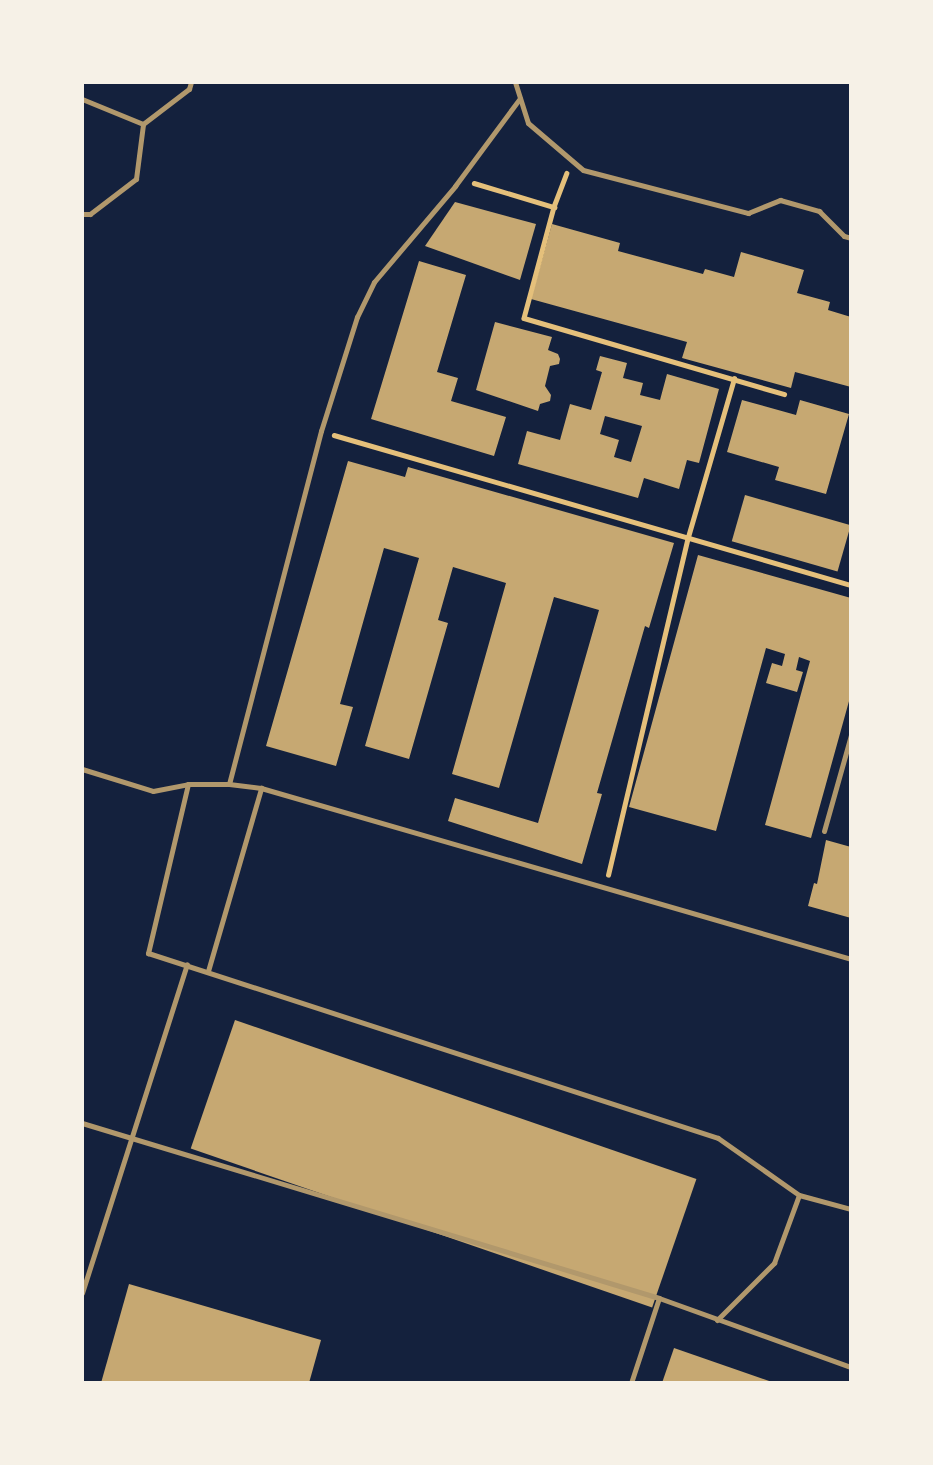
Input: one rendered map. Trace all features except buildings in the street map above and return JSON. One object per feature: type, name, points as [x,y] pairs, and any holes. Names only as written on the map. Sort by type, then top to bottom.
[{"type":"lane","points":[[82,214],[90,214],[136,179],[143,124],[190,89],[191,82]]},
{"type":"lane","points":[[515,82],[528,123],[583,170],[748,213],[780,200],[819,211],[844,236],[851,239]]},
{"type":"lane","points":[[229,784],[321,431],[357,317],[374,282],[460,179],[520,98]]},
{"type":"lane","points":[[82,99],[143,124]]},
{"type":"lane","points":[[824,831],[851,735]]},
{"type":"lane","points":[[82,769],[153,791],[188,784],[229,784],[261,788],[851,959]]},
{"type":"lane","points":[[188,784],[148,953],[719,1138],[799,1195],[851,1209]]},
{"type":"lane","points":[[208,971],[261,788]]},
{"type":"lane","points":[[82,1293],[187,964]]},
{"type":"lane","points":[[82,1123],[659,1298],[851,1367]]},
{"type":"lane","points":[[718,1320],[775,1263],[799,1195]]},
{"type":"lane","points":[[631,1383],[659,1298]]},
{"type":"path","points":[[572,160],[554,207],[524,318],[784,394]]},
{"type":"path","points":[[460,179],[554,207]]},
{"type":"path","points":[[605,886],[688,537],[734,379]]},
{"type":"path","points":[[321,431],[851,584]]}]
